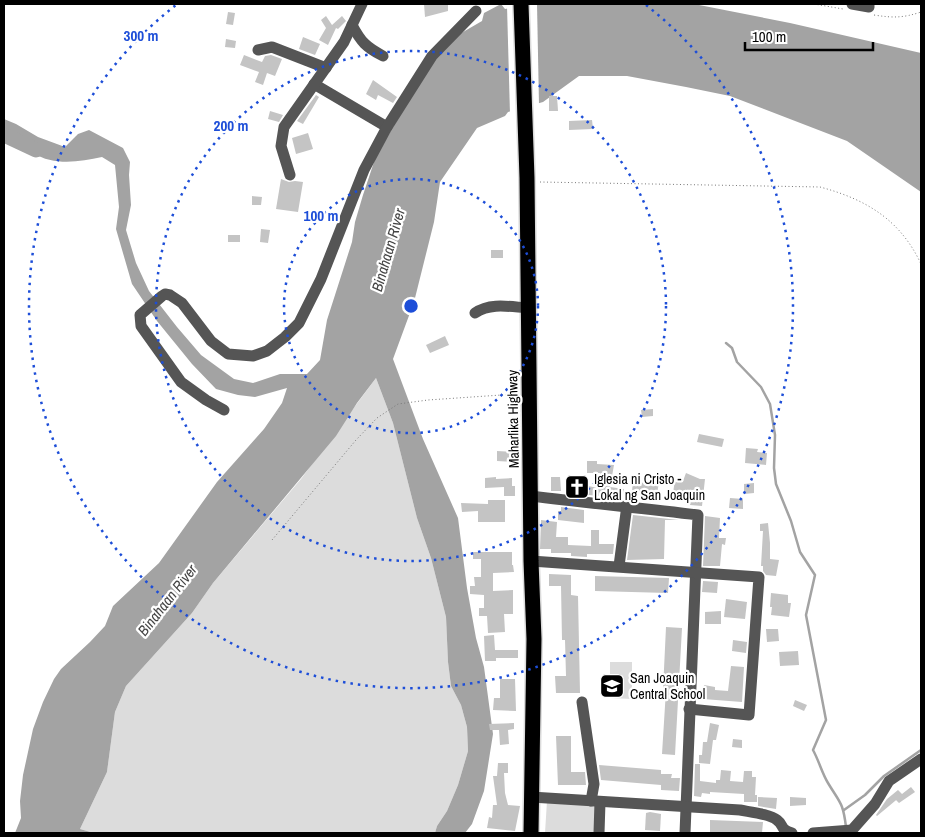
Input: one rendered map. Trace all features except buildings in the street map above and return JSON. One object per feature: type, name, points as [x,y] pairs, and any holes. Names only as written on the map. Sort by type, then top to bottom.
[{"type":"highway","name":"Maharlika Highway","points":[[522,4],[527,182],[530,496],[534,639],[531,833]]},
{"type":"street","points":[[290,175],[281,146],[282,135],[287,122],[344,42],[362,4]]},
{"type":"street","points":[[852,4],[869,7],[869,4]]},
{"type":"street","points":[[224,410],[181,382],[141,326],[139,318],[142,312],[165,294],[170,295],[182,303],[211,340],[228,354],[253,356],[268,351],[299,323],[321,279],[364,170],[387,127],[432,56],[476,11]]},
{"type":"street","points":[[352,25],[360,40],[383,56]]},
{"type":"street","points":[[258,50],[272,47],[326,68]]},
{"type":"street","points":[[314,84],[387,127]]},
{"type":"street","points":[[475,312],[483,307],[495,306],[528,308]]},
{"type":"street","points":[[530,496],[698,515],[694,572],[685,833]]},
{"type":"street","points":[[619,566],[627,506]]},
{"type":"street","points":[[531,561],[760,577],[749,715],[689,709]]},
{"type":"street","points":[[582,702],[594,784],[598,833]]},
{"type":"street","points":[[813,833],[847,831],[874,804],[888,782],[921,758]]},
{"type":"street","points":[[531,797],[740,810],[762,814],[777,820],[784,831],[792,833]]},
{"type":"path","points":[[527,182],[820,187],[866,203],[899,231],[912,247],[921,264]]},
{"type":"path","points":[[272,540],[356,440],[377,418],[398,404],[530,393]]},
{"type":"shaded area","points":[[376,378],[393,423],[417,518],[431,558],[446,617],[451,686],[461,705],[467,727],[468,751],[458,785],[435,833],[94,833],[80,829],[107,772],[115,712],[126,686],[192,613],[213,583],[301,479]]},
{"type":"shaded area","points":[[610,662],[632,662],[632,699],[610,698]]},
{"type":"shaded area","points":[[547,801],[597,805],[595,833],[545,833]]},
{"type":"water","name":"Binahaan River","points":[[501,4],[505,9],[528,4],[694,4],[790,23],[921,53],[921,192],[847,141],[730,96],[627,76],[579,76],[543,102],[508,112],[505,116],[477,128],[440,182],[434,222],[414,302],[393,359],[423,439],[458,518],[467,588],[476,638],[484,667],[493,734],[484,791],[472,824],[465,833],[435,833],[458,785],[468,751],[467,727],[461,705],[451,686],[446,617],[431,558],[417,518],[393,423],[376,378],[336,436],[213,583],[192,613],[126,686],[115,712],[107,772],[80,829],[94,833],[15,833],[21,818],[20,801],[23,775],[33,729],[54,679],[61,669],[105,626],[113,606],[159,563],[217,482],[264,429],[282,403],[287,388],[255,397],[216,389],[192,364],[157,321],[132,284],[116,229],[119,207],[115,165],[102,157],[67,162],[41,157],[4,134],[4,119],[38,137],[65,147],[78,134],[89,130],[123,148],[130,162],[131,205],[126,230],[136,263],[149,291],[177,327],[201,355],[234,379],[253,383],[280,374],[307,374],[320,360],[327,320],[352,242],[355,222],[376,156],[430,64],[451,39],[482,21],[484,13]]},
{"type":"pier","points":[[537,4],[539,105],[510,114],[507,6]]},
{"type":"waterway","points":[[4,135],[36,150]]},
{"type":"waterway","points":[[726,343],[732,348],[737,362],[761,387],[770,404],[775,435],[774,468],[776,484],[791,521],[800,552],[815,575],[806,615],[826,720],[813,750],[844,812],[846,827]]},
{"type":"waterway","points":[[844,810],[865,795],[884,776],[921,750]]},
{"type":"place","name":"Iglesia ni Cristo - Lokal ng San Joaquin","points":[[577,487]]},
{"type":"place","name":"San Joaquin Central School","points":[[612,686]]}]
